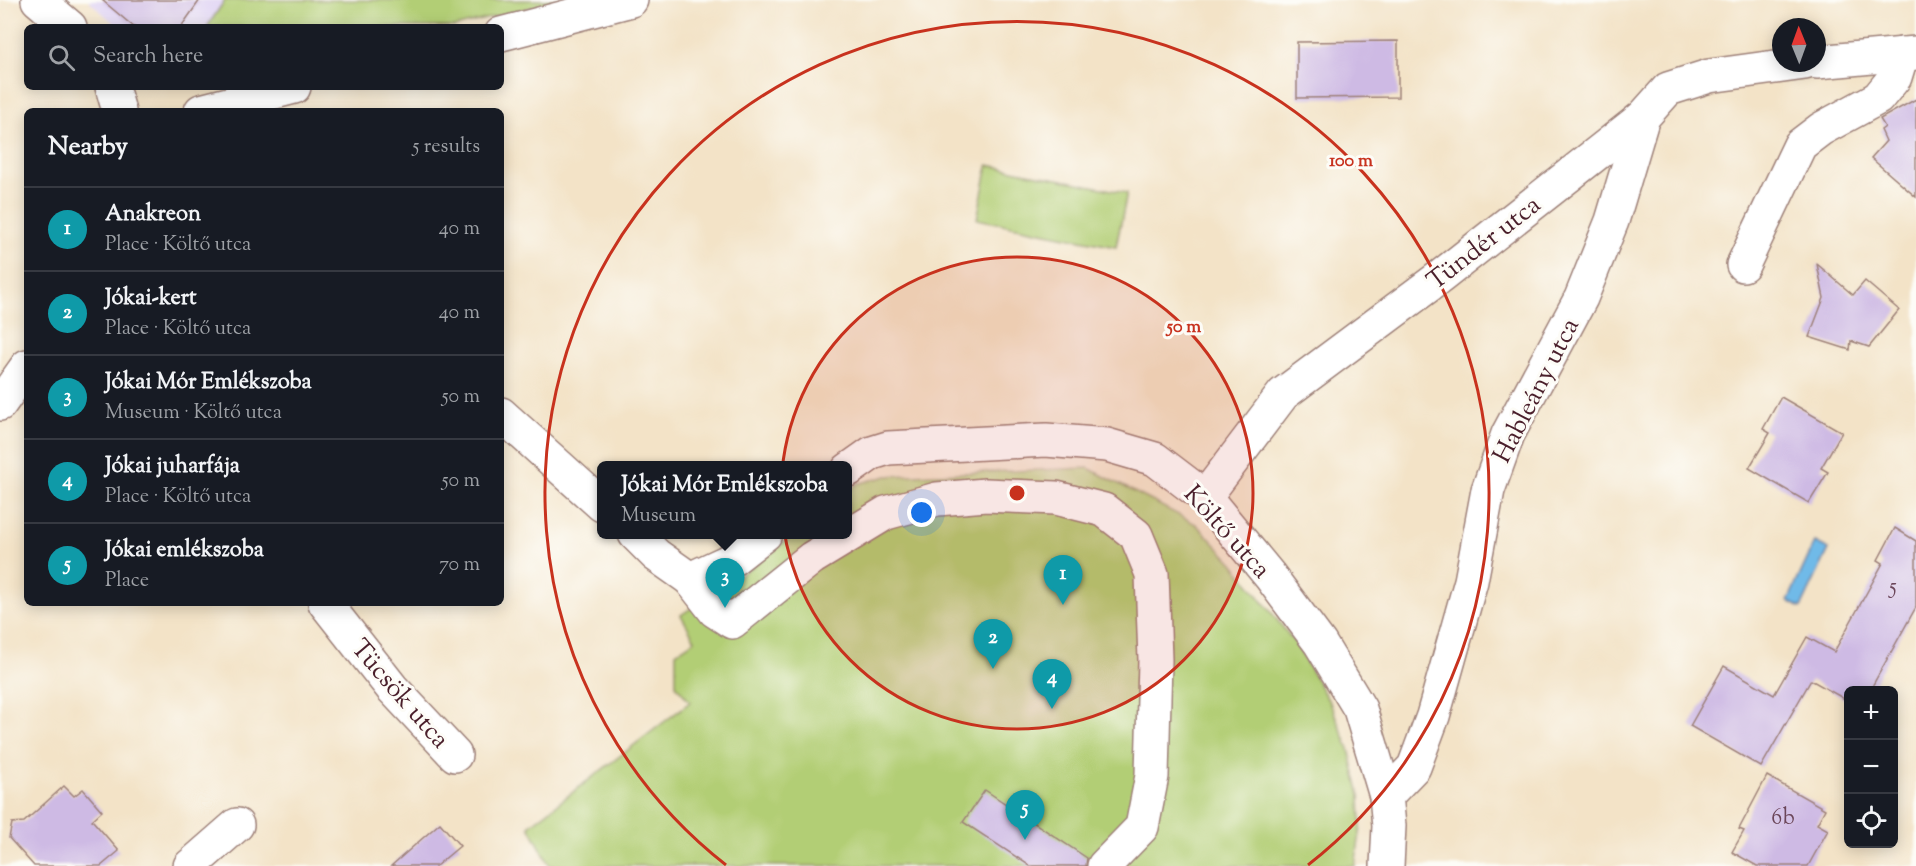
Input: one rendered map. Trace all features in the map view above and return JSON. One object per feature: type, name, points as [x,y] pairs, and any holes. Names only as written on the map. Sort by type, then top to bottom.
[{"type":"street","points":[[38,0],[66,24]]},
{"type":"street","points":[[504,33],[631,0]]},
{"type":"street","points":[[1826,61],[1909,53]]},
{"type":"street","points":[[1743,265],[1800,146],[1821,129],[1878,98],[1895,77],[1909,53]]},
{"type":"street","name":"Tündér utca","points":[[1205,497],[1283,394],[1440,277],[1643,117],[1668,89],[1709,76],[1772,67]]},
{"type":"street","points":[[113,90],[118,108]]},
{"type":"street","points":[[213,108],[282,90]]},
{"type":"street","name":"Hableány utca","points":[[1386,796],[1414,766],[1433,716],[1471,581],[1488,490],[1508,434],[1581,298],[1612,221],[1643,117]]},
{"type":"street","points":[[0,404],[24,370]]},
{"type":"street","points":[[504,417],[597,500]]},
{"type":"street","name":"Költő utca","points":[[852,467],[872,453],[888,448],[1046,440],[1107,445],[1155,459],[1205,497],[1313,633],[1360,709],[1386,796],[1389,826],[1387,866]]},
{"type":"street","points":[[852,534],[886,513],[937,499],[986,495],[1056,498],[1104,510],[1136,535],[1152,574],[1155,660],[1152,776],[1142,827],[1104,866]]},
{"type":"street","points":[[640,539],[656,555],[690,579],[715,611],[732,622],[812,558],[843,539]]},
{"type":"street","points":[[690,579],[733,559],[759,539]]},
{"type":"street","name":"Tücsök utca","points":[[327,606],[392,688],[454,755]]},
{"type":"street","points":[[190,866],[237,825]]},
{"type":"shaded area","points":[[88,0],[225,0],[209,24],[115,24]]},
{"type":"green space","points":[[225,0],[559,0],[467,24],[209,24]]},
{"type":"green space","points":[[988,165],[1127,193],[1116,247],[977,219]]},
{"type":"green space","points":[[1088,468],[1196,524],[1233,563],[1295,643],[1331,705],[1349,749],[1360,795],[1361,827],[1355,866],[550,866],[529,826],[690,702],[676,685],[676,653],[695,640],[681,615],[752,567],[788,539],[852,539],[852,488],[857,484],[887,476]]},
{"type":"water","points":[[1815,542],[1829,549],[1801,608],[1788,601]]},
{"type":"building","points":[[102,0],[200,0],[183,24],[130,24]]},
{"type":"building","points":[[1398,41],[1398,97],[1297,98],[1297,42]]},
{"type":"building","points":[[1916,99],[1916,197],[1871,158],[1886,141],[1881,130],[1885,127],[1880,119]]},
{"type":"building","points":[[1817,264],[1853,295],[1865,281],[1899,310],[1869,347],[1851,341],[1850,350],[1809,337],[1824,298]]},
{"type":"building","points":[[1781,397],[1842,432],[1821,468],[1828,472],[1809,503],[1749,468],[1770,433],[1763,429]]},
{"type":"building","points":[[1895,528],[1916,541],[1916,607],[1872,686],[1844,686],[1844,699],[1811,680],[1761,767],[1690,726],[1724,666],[1774,695],[1807,637],[1834,652],[1883,563],[1878,560]]},
{"type":"building","points":[[1767,776],[1825,809],[1817,824],[1828,830],[1808,866],[1757,866],[1732,852],[1744,831],[1739,829]]},
{"type":"building","points":[[64,786],[74,796],[83,789],[102,811],[92,820],[119,851],[101,866],[34,866],[9,838],[12,823],[24,822]]},
{"type":"building","points":[[985,790],[1087,858],[1086,866],[1030,866],[963,822]]},
{"type":"building","points":[[440,823],[460,846],[436,866],[391,866]]},
{"type":"place","name":"Anakreon","points":[[1063,605]]},
{"type":"place","name":"Jókai Mór Emlékszoba","points":[[725,608]]},
{"type":"place","name":"Jókai-kert","points":[[993,669]]},
{"type":"place","name":"Jókai juharfája","points":[[1052,709]]},
{"type":"place","name":"Jókai emlékszoba","points":[[1025,840]]}]
